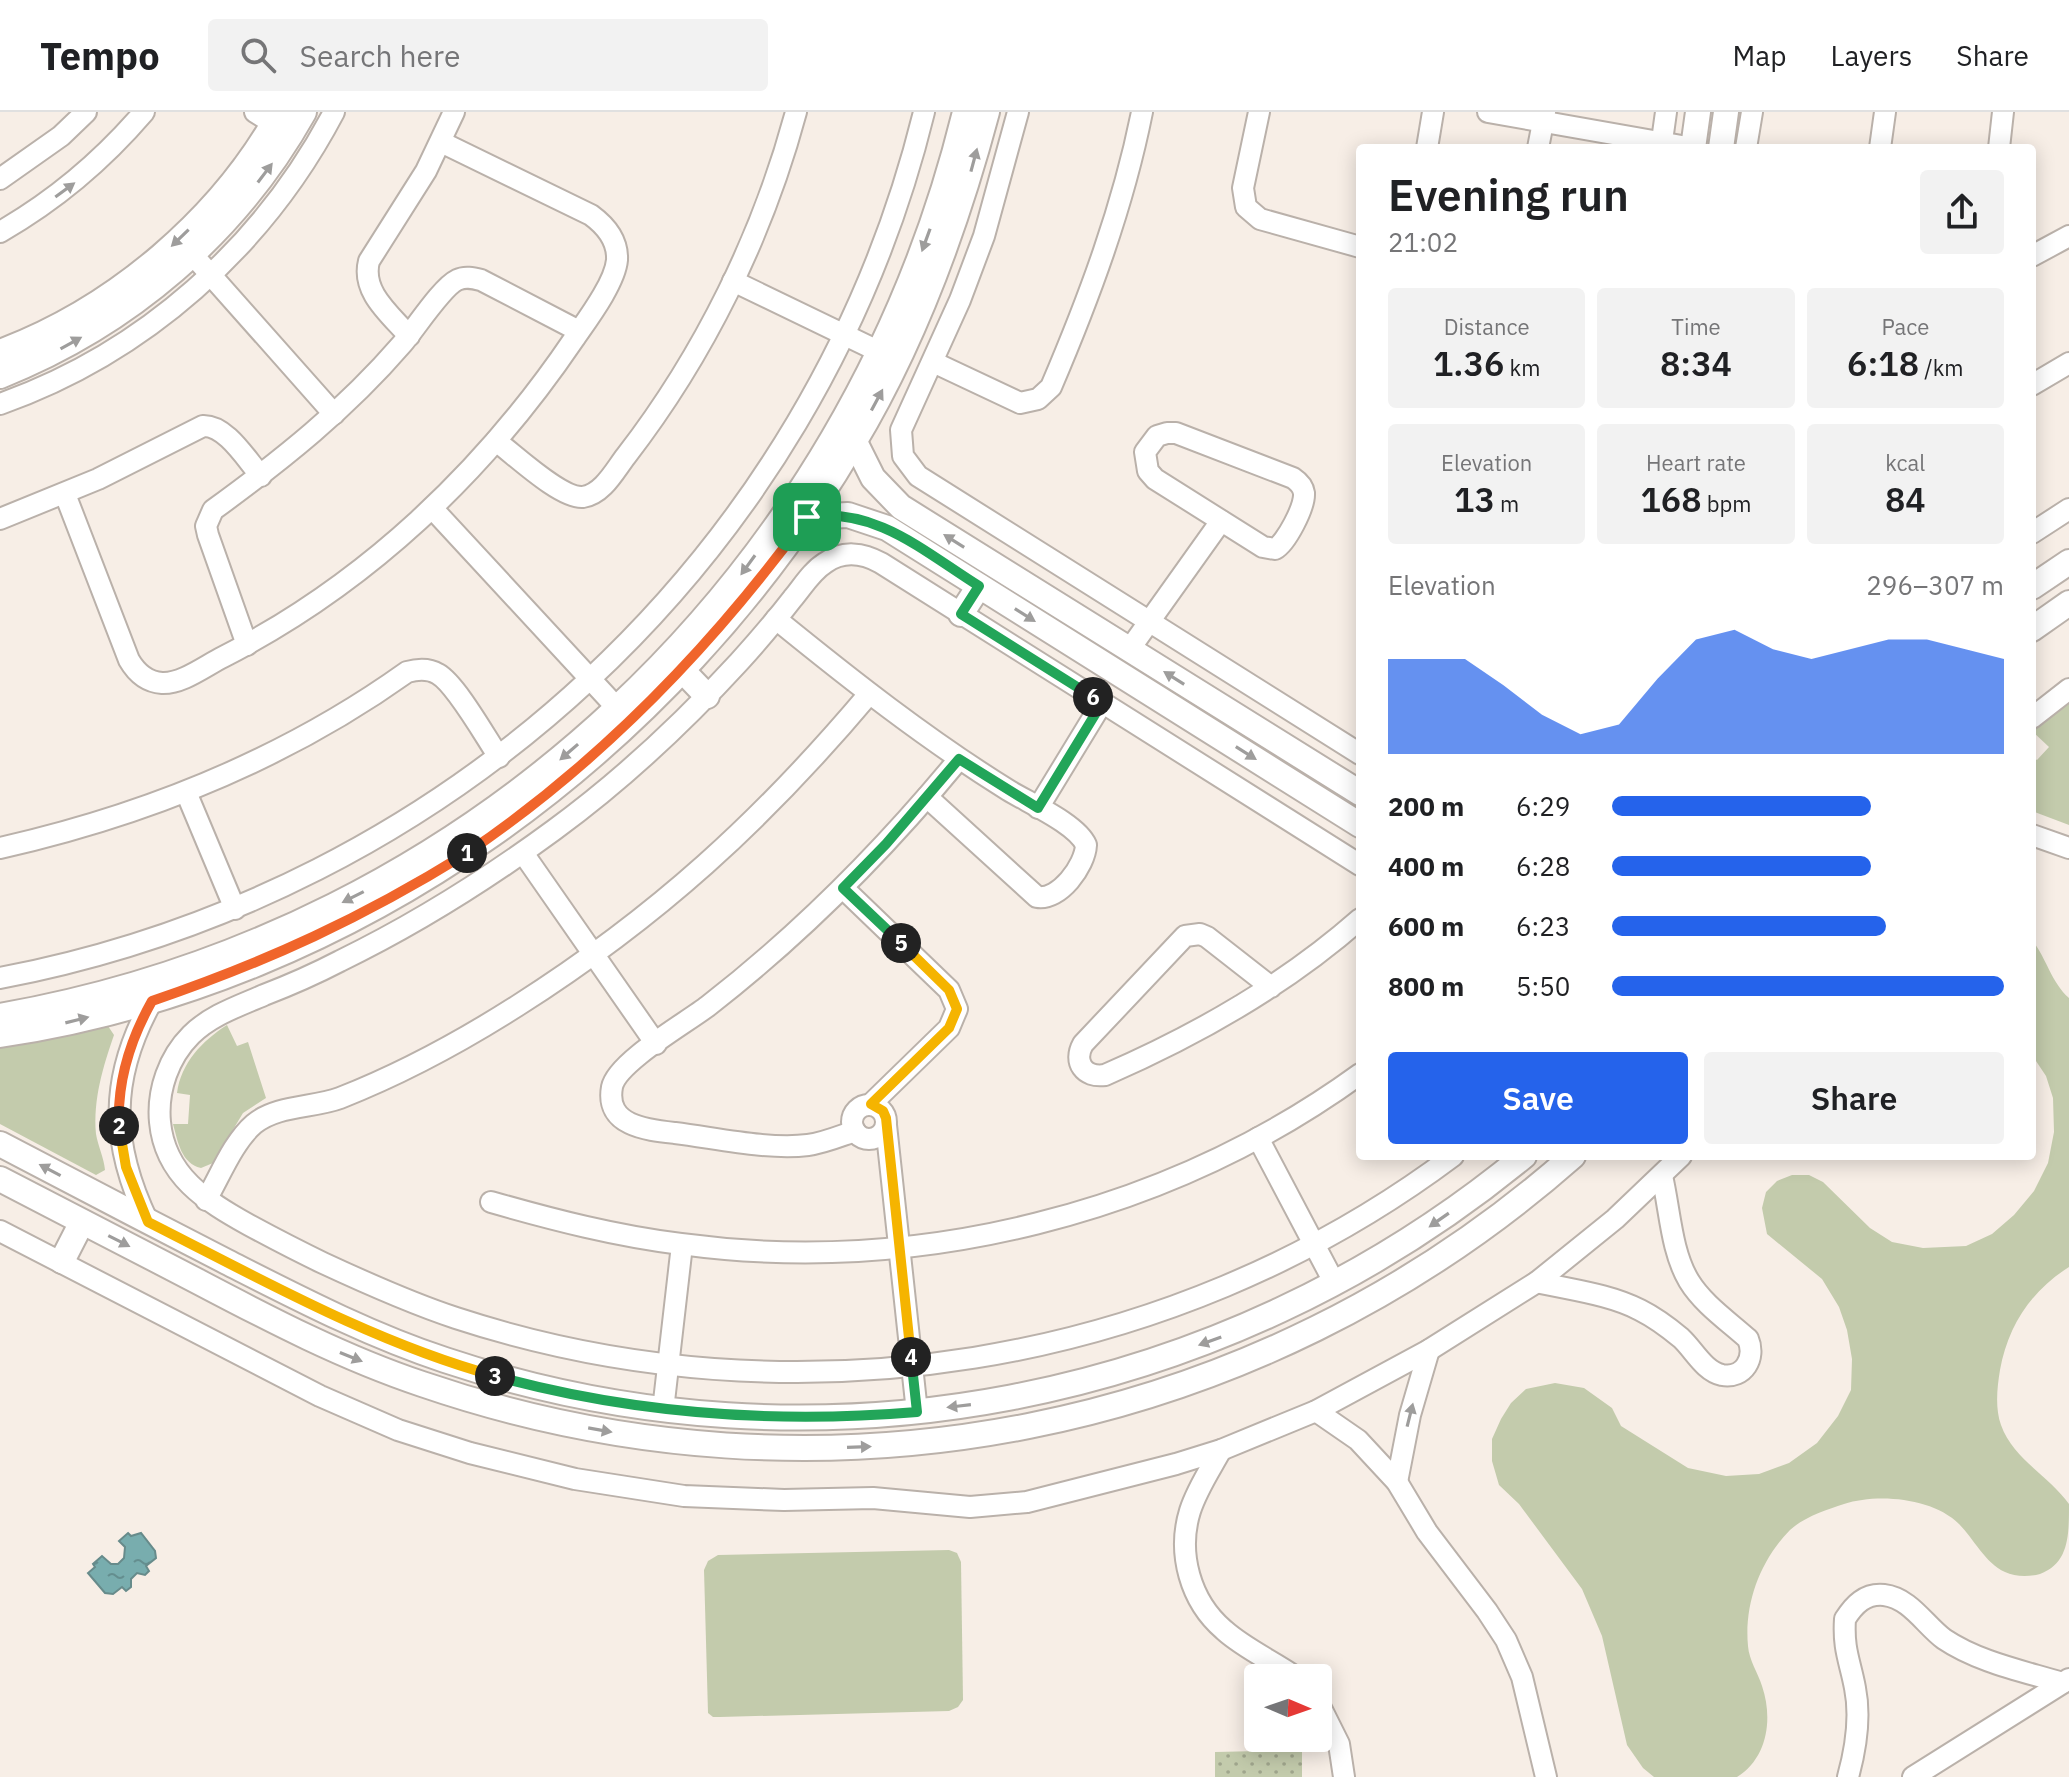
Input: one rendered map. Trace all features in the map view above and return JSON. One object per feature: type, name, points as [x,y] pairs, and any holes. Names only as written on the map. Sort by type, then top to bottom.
[{"type":"street","points":[[0,179],[61,136],[86,112]]},
{"type":"street","points":[[0,232],[35,212],[77,181],[116,145],[144,112]]},
{"type":"street","points":[[0,376],[48,355],[103,324],[145,295],[193,255],[248,195],[304,112]]},
{"type":"street","points":[[0,404],[75,372],[124,344],[170,311],[252,233],[288,188],[334,112]]},
{"type":"street","points":[[409,336],[369,288],[366,270],[410,199],[454,112]]},
{"type":"street","points":[[496,441],[570,495],[586,496],[601,488],[673,389],[733,281],[775,180],[796,112]]},
{"type":"street","points":[[0,978],[108,953],[235,909],[305,877],[372,842],[437,801],[499,757],[591,679],[661,607],[733,519],[803,410],[844,334],[872,270],[897,204],[924,112]]},
{"type":"street","points":[[0,1016],[97,995],[169,975],[240,949],[308,919],[389,877],[503,805],[618,709],[681,645],[747,566],[791,506],[838,431],[880,352],[909,286],[935,218],[965,112]]},
{"type":"street","points":[[0,1035],[152,1001],[285,952],[348,922],[410,888],[526,811],[633,720],[743,601],[807,517],[855,442],[920,312],[956,217],[987,112]]},
{"type":"street","points":[[1018,112],[984,236],[933,362],[901,430],[900,443],[909,467],[918,476],[1356,751]]},
{"type":"street","points":[[933,362],[1011,401],[1029,402],[1045,394],[1051,387],[1102,258],[1142,112]]},
{"type":"street","points":[[1259,112],[1243,188],[1246,207],[1260,219],[1356,246]]},
{"type":"street","points":[[1428,144],[1433,112]]},
{"type":"street","points":[[1488,112],[1544,117],[1658,144]]},
{"type":"street","points":[[1662,144],[1666,112]]},
{"type":"street","points":[[1694,144],[1698,112]]},
{"type":"street","points":[[1722,144],[1726,112]]},
{"type":"street","points":[[1747,144],[1752,112]]},
{"type":"street","points":[[1881,144],[1885,112]]},
{"type":"street","points":[[1999,144],[2003,112]]},
{"type":"street","points":[[0,352],[68,321],[162,255],[222,193],[270,116]]},
{"type":"street","points":[[1539,144],[1544,117]]},
{"type":"street","points":[[65,494],[129,660],[141,676],[170,682],[247,645],[337,587],[432,508],[496,441],[544,382],[579,331],[613,274],[617,261],[611,234],[591,215],[441,142]]},
{"type":"street","points":[[2036,254],[2069,236]]},
{"type":"street","points":[[193,255],[334,414]]},
{"type":"street","points":[[247,645],[206,526],[213,510],[261,476],[334,414],[409,336],[448,286],[464,278],[481,280],[579,331]]},
{"type":"street","points":[[733,281],[880,352]]},
{"type":"street","points":[[2036,383],[2069,363]]},
{"type":"street","points":[[0,519],[65,494],[203,426],[222,432],[261,476]]},
{"type":"street","points":[[1176,433],[1293,478],[1303,489],[1303,504],[1285,541],[1275,549],[1263,547],[1221,521],[1155,479],[1148,471],[1145,452],[1157,436],[1176,433]]},
{"type":"street","points":[[855,442],[873,478],[901,507],[1356,791]]},
{"type":"street","points":[[432,508],[618,709]]},
{"type":"street","points":[[2036,530],[2069,509]]},
{"type":"street","points":[[807,517],[827,514],[868,520],[887,528],[1356,822]]},
{"type":"street","points":[[1129,650],[1221,521]]},
{"type":"street","points":[[1356,862],[870,557],[845,555],[821,565],[707,696],[619,779],[523,853],[478,884],[384,939],[219,1014],[189,1036],[168,1067],[162,1085],[160,1122],[163,1140],[179,1174],[206,1200],[302,1253],[403,1299],[454,1317],[560,1346],[667,1365],[790,1372],[912,1367],[1016,1352],[1119,1326],[1218,1290],[1314,1245],[1391,1200],[1447,1160]]},
{"type":"street","points":[[2036,584],[2069,562]]},
{"type":"street","points":[[961,614],[979,586]]},
{"type":"street","points":[[2036,626],[2069,603]]},
{"type":"street","points":[[776,619],[869,694],[959,759],[1077,831],[1086,845],[1083,862],[1056,893],[1044,898],[1031,893],[927,797]]},
{"type":"street","points":[[0,848],[92,825],[230,774],[316,730],[407,672],[418,669],[429,670],[447,681],[499,757]]},
{"type":"street","points":[[682,670],[707,696]]},
{"type":"street","points":[[2036,715],[2069,689]]},
{"type":"street","points":[[206,1200],[243,1136],[262,1118],[275,1112],[331,1101],[431,1055],[514,1008],[594,955],[713,860],[820,752],[869,694]]},
{"type":"street","points":[[1038,808],[1102,703]]},
{"type":"street","points":[[855,1131],[823,1142],[785,1146],[644,1130],[622,1119],[615,1109],[613,1085],[625,1065],[754,969],[843,888],[959,759]]},
{"type":"street","points":[[186,792],[235,909]]},
{"type":"street","points":[[2036,836],[2069,848]]},
{"type":"street","points":[[523,853],[656,1044]]},
{"type":"street","points":[[843,888],[949,990],[957,1009],[949,1028],[871,1104],[856,1111],[852,1122],[860,1136],[870,1139],[881,1135],[886,1125]]},
{"type":"street","points":[[1271,987],[1207,937],[1200,934],[1185,936],[1083,1044],[1079,1062],[1092,1075],[1105,1075],[1190,1035],[1271,987],[1356,922]]},
{"type":"street","points":[[148,1222],[126,1167],[118,1110],[128,1053],[152,1001]]},
{"type":"street","points":[[491,1202],[555,1220],[682,1245],[756,1251],[829,1252],[899,1247],[992,1233],[1084,1210],[1201,1166],[1302,1113],[1356,1077]]},
{"type":"street","points":[[871,1104],[883,1111],[886,1125],[917,1412]]},
{"type":"street","points":[[1258,1138],[1335,1284]]},
{"type":"street","points":[[0,1144],[317,1308],[400,1344],[529,1385],[672,1411],[822,1418],[917,1412],[1041,1392],[1102,1377],[1221,1337],[1335,1284],[1394,1250],[1475,1195],[1519,1160]]},
{"type":"street","points":[[0,1179],[297,1333],[378,1369],[504,1410],[590,1429],[677,1442],[773,1448],[882,1446],[980,1435],[1103,1410],[1222,1372],[1308,1334],[1391,1290],[1495,1220],[1568,1160]]},
{"type":"street","points":[[0,1231],[356,1413],[470,1453],[575,1479],[684,1496],[735,1499],[873,1498],[989,1506],[1068,1493],[1221,1450],[1316,1411],[1429,1350],[1537,1282],[1677,1160]]},
{"type":"street","points":[[1537,1282],[1610,1298],[1639,1310],[1682,1339],[1711,1370],[1727,1376],[1743,1370],[1749,1363],[1751,1346],[1748,1339],[1706,1302],[1688,1280],[1672,1230],[1662,1176]]},
{"type":"street","points":[[1475,1195],[1495,1220]]},
{"type":"street","points":[[62,1261],[82,1222]]},
{"type":"street","points":[[677,1442],[667,1365],[682,1245]]},
{"type":"street","points":[[1397,1482],[1410,1415],[1429,1350]]},
{"type":"street","points":[[1316,1411],[1358,1440],[1397,1482],[1427,1532],[1506,1640],[1522,1677],[1546,1777]]},
{"type":"street","points":[[1221,1450],[1201,1485],[1185,1532],[1185,1552],[1192,1586],[1209,1614],[1224,1630],[1276,1664]]},
{"type":"street","points":[[1848,1777],[1855,1751],[1858,1711],[1855,1686],[1846,1658],[1845,1619],[1862,1599],[1888,1595],[1906,1603],[1944,1638],[1967,1651],[2065,1681]]},
{"type":"street","points":[[1913,1777],[2065,1681]]},
{"type":"street","points":[[1332,1730],[1339,1744],[1344,1777]]},
{"type":"green space","points":[[2069,702],[2069,825],[2036,813],[2036,759],[2049,747],[2036,735],[2036,728]]},
{"type":"green space","points":[[2036,946],[2069,998],[2069,1267],[2043,1287],[2015,1324],[2000,1370],[1997,1405],[2001,1425],[2014,1448],[2069,1504],[2067,1537],[2062,1555],[2057,1563],[2040,1574],[2009,1574],[1991,1563],[1948,1515],[1935,1508],[1904,1500],[1858,1501],[1808,1518],[1790,1530],[1770,1555],[1752,1599],[1748,1646],[1767,1711],[1765,1736],[1756,1759],[1737,1777],[1654,1777],[1643,1768],[1627,1745],[1602,1636],[1582,1589],[1519,1504],[1499,1485],[1492,1461],[1492,1439],[1501,1419],[1511,1403],[1526,1389],[1555,1383],[1584,1388],[1612,1408],[1621,1426],[1688,1468],[1726,1476],[1759,1474],[1789,1463],[1817,1443],[1838,1416],[1851,1390],[1852,1359],[1839,1307],[1822,1279],[1767,1234],[1762,1208],[1766,1192],[1777,1181],[1792,1175],[1809,1175],[1823,1182],[1870,1228],[1892,1242],[1923,1248],[1966,1246],[1992,1234],[2014,1215],[2034,1191],[2048,1163],[2054,1132],[2053,1098],[2046,1076],[2036,1061]]},
{"type":"green space","points":[[227,1025],[237,1046],[248,1042],[266,1098],[243,1113],[213,1163],[201,1168],[185,1157],[173,1124],[188,1124],[190,1095],[177,1093],[179,1082],[194,1054]]},
{"type":"green space","points":[[108,1026],[114,1035],[100,1083],[95,1121],[105,1170],[96,1175],[0,1124],[0,1048]]},
{"type":"green space","points":[[949,1550],[957,1553],[961,1562],[963,1700],[958,1707],[949,1711],[720,1717],[708,1713],[704,1570],[708,1561],[718,1555]]},
{"type":"green space","points":[[1215,1752],[1302,1752],[1302,1777],[1215,1777]]},
{"type":"water","points":[[128,1533],[131,1536],[141,1533],[155,1551],[156,1558],[146,1566],[149,1571],[145,1575],[137,1573],[131,1579],[131,1587],[126,1591],[122,1587],[113,1594],[105,1593],[88,1573],[102,1556],[111,1564],[118,1564],[124,1558],[125,1547],[119,1541]]},
{"type":"route","points":[[848,515],[868,520],[887,528],[979,586],[961,614],[1102,703],[1038,808],[959,759],[886,844],[843,888],[949,990],[957,1009],[949,1028],[871,1104],[883,1111],[886,1118],[917,1412],[822,1418],[727,1416],[618,1403],[529,1385],[442,1359],[358,1327],[148,1222],[126,1167],[118,1110],[128,1053],[152,1001],[285,952],[348,922],[410,888],[526,811],[633,720],[682,670],[727,621],[807,517],[848,515]]}]
